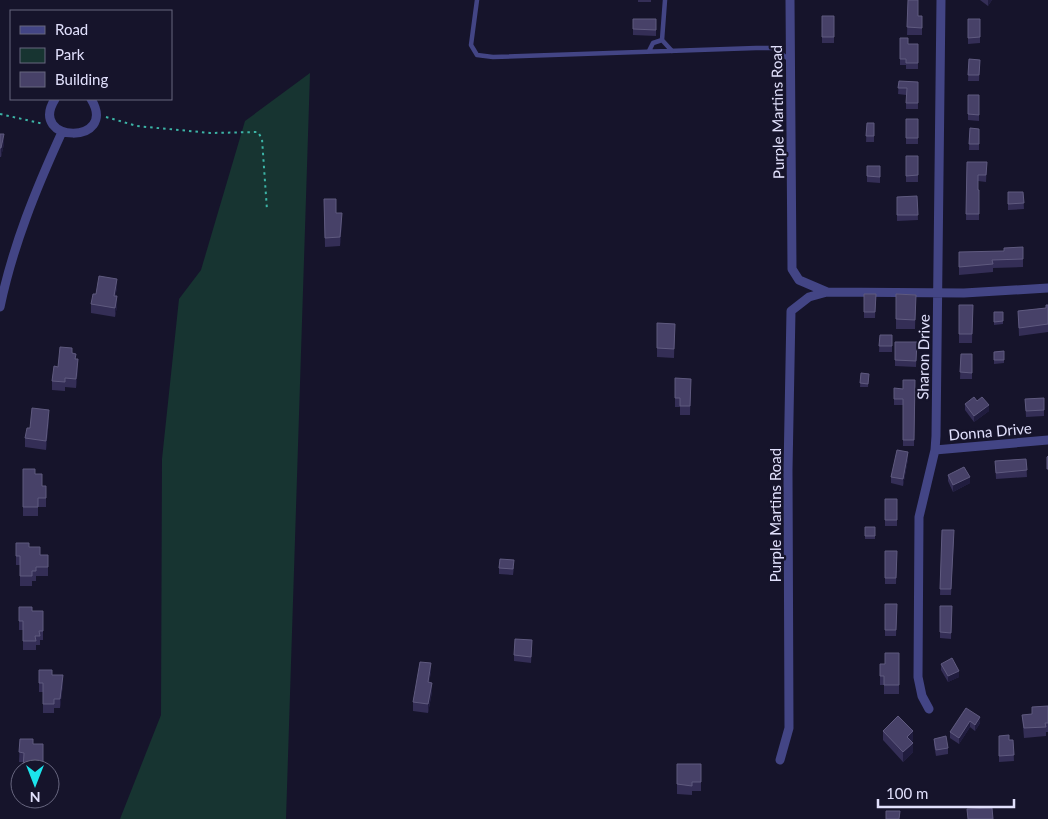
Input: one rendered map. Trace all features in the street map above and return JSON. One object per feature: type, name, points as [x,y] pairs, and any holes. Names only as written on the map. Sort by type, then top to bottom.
[{"type":"street","name":"Purple Martins Road","points":[[790,0],[792,269],[799,280],[827,292]]},
{"type":"street","name":"Sharon Drive","points":[[929,709],[918,677],[919,517],[935,450],[941,0]]},
{"type":"street","points":[[55,100],[51,107],[53,122],[62,132],[76,135],[90,128],[96,114],[91,100]]},
{"type":"street","points":[[0,307],[8,270],[30,203],[62,132]]},
{"type":"street","name":"Purple Martins Road","points":[[780,760],[789,728],[788,479],[791,311],[809,297],[827,292],[938,294],[1048,288]]},
{"type":"street","name":"Donna Drive","points":[[935,450],[1048,440]]},
{"type":"lane","points":[[477,0],[471,45],[477,55],[493,57],[773,48],[790,60]]},
{"type":"lane","points":[[665,0],[662,40],[672,50]]},
{"type":"lane","points":[[649,51],[652,43],[662,40]]},
{"type":"path","points":[[0,114],[43,124],[53,122]]},
{"type":"path","points":[[103,116],[137,126],[210,132],[258,132],[262,140],[267,210]]},
{"type":"green space","points":[[310,73],[286,819],[120,819],[161,715],[162,459],[179,299],[201,270],[245,121]]},
{"type":"building","points":[[908,0],[918,0],[918,16],[922,16],[922,28],[907,27]]},
{"type":"building","points":[[822,16],[834,16],[834,37],[822,37]]},
{"type":"building","points":[[633,19],[656,19],[656,30],[633,29]]},
{"type":"building","points":[[968,19],[980,19],[980,37],[968,38]]},
{"type":"building","points":[[900,38],[908,38],[908,44],[918,44],[918,63],[906,63],[906,59],[900,59]]},
{"type":"building","points":[[969,59],[980,60],[979,75],[968,75]]},
{"type":"building","points":[[899,81],[918,82],[918,103],[906,103],[907,88],[898,88]]},
{"type":"building","points":[[968,95],[979,95],[979,115],[968,114]]},
{"type":"building","points":[[906,119],[918,119],[918,138],[906,138]]},
{"type":"building","points":[[867,123],[874,123],[874,136],[866,136]]},
{"type":"building","points":[[970,128],[979,129],[979,144],[969,144]]},
{"type":"building","points":[[0,134],[4,134],[1,148],[0,148]]},
{"type":"building","points":[[906,156],[918,156],[918,175],[906,176]]},
{"type":"building","points":[[967,162],[987,162],[986,175],[978,175],[979,214],[966,214]]},
{"type":"building","points":[[867,166],[880,166],[880,177],[867,176]]},
{"type":"building","points":[[1008,192],[1023,192],[1024,203],[1008,204]]},
{"type":"building","points":[[917,196],[918,215],[897,215],[897,197]]},
{"type":"building","points":[[324,199],[336,199],[336,213],[342,213],[340,237],[325,238]]},
{"type":"building","points":[[1023,247],[1023,259],[992,260],[993,264],[959,267],[959,252],[1004,251],[1004,248]]},
{"type":"building","points":[[99,276],[117,279],[114,296],[117,296],[115,308],[91,304],[93,294],[96,294]]},
{"type":"building","points":[[864,294],[876,294],[875,312],[864,312]]},
{"type":"building","points":[[896,294],[916,295],[915,320],[896,319]]},
{"type":"building","points":[[959,305],[973,305],[972,334],[959,334]]},
{"type":"building","points":[[1046,305],[1048,305],[1048,324],[1019,328],[1018,311],[1046,308]]},
{"type":"building","points":[[994,312],[1003,312],[1003,321],[994,322]]},
{"type":"building","points":[[657,323],[675,324],[674,349],[657,348]]},
{"type":"building","points":[[880,335],[892,335],[892,346],[879,346]]},
{"type":"building","points":[[895,342],[917,342],[916,361],[895,360]]},
{"type":"building","points":[[60,347],[72,348],[72,353],[76,354],[75,359],[78,359],[76,379],[65,378],[65,382],[52,381],[54,366],[58,367]]},
{"type":"building","points":[[1004,351],[1004,360],[994,360],[994,352]]},
{"type":"building","points":[[961,354],[972,354],[972,373],[960,372]]},
{"type":"building","points":[[861,373],[869,374],[868,384],[860,383]]},
{"type":"building","points":[[675,378],[691,379],[690,406],[680,406],[680,398],[675,398]]},
{"type":"building","points":[[903,380],[915,380],[914,440],[903,440],[903,399],[894,399],[894,388],[903,389]]},
{"type":"building","points":[[974,397],[977,401],[982,397],[989,405],[974,416],[965,404]]},
{"type":"building","points":[[1044,398],[1044,410],[1026,411],[1025,399]]},
{"type":"building","points":[[32,408],[49,410],[46,441],[25,438],[27,428],[30,428]]},
{"type":"building","points":[[897,450],[908,452],[903,479],[891,477]]},
{"type":"building","points":[[1026,459],[1027,470],[996,473],[995,461]]},
{"type":"building","points":[[964,467],[970,477],[953,485],[948,475]]},
{"type":"building","points":[[23,469],[35,469],[35,474],[42,474],[42,486],[46,486],[46,498],[38,498],[38,507],[23,507]]},
{"type":"building","points":[[885,499],[897,499],[897,520],[885,520]]},
{"type":"building","points":[[865,527],[875,527],[875,536],[865,536]]},
{"type":"building","points":[[942,530],[954,530],[951,589],[940,589]]},
{"type":"building","points":[[16,543],[29,543],[29,547],[40,547],[40,555],[48,555],[48,567],[36,567],[36,571],[32,571],[32,576],[20,576],[20,556],[16,556]]},
{"type":"building","points":[[885,551],[897,551],[896,578],[885,578]]},
{"type":"building","points":[[500,559],[514,560],[513,569],[499,568]]},
{"type":"building","points":[[885,604],[897,604],[896,630],[885,630]]},
{"type":"building","points":[[940,606],[952,606],[951,633],[940,632]]},
{"type":"building","points":[[19,607],[32,607],[32,611],[43,611],[43,631],[39,631],[40,636],[35,636],[36,641],[23,641],[23,621],[19,621]]},
{"type":"building","points":[[515,639],[532,640],[531,657],[514,655]]},
{"type":"building","points":[[885,653],[899,653],[899,685],[884,685],[884,676],[880,676],[880,664],[885,664]]},
{"type":"building","points":[[952,658],[959,671],[948,676],[941,664]]},
{"type":"building","points":[[420,662],[431,663],[428,682],[432,683],[428,704],[413,702]]},
{"type":"building","points":[[39,670],[52,670],[52,675],[63,675],[60,699],[54,699],[54,704],[43,704],[43,683],[39,683]]},
{"type":"building","points":[[1048,706],[1048,723],[1045,723],[1046,727],[1024,728],[1022,715],[1032,714],[1032,707]]},
{"type":"building","points":[[966,708],[980,717],[975,725],[970,721],[959,738],[950,732]]},
{"type":"building","points":[[898,716],[913,731],[907,737],[913,743],[903,752],[883,731]]},
{"type":"building","points":[[1009,735],[1009,740],[1013,740],[1014,755],[999,756],[999,736]]},
{"type":"building","points":[[946,736],[948,748],[936,750],[934,739]]},
{"type":"building","points":[[20,739],[33,739],[33,744],[43,744],[43,759],[24,759],[24,753],[19,752]]},
{"type":"building","points":[[677,764],[701,764],[701,782],[692,782],[692,786],[677,784]]},
{"type":"building","points":[[992,808],[993,819],[968,819],[967,809]]},
{"type":"building","points":[[886,811],[900,811],[899,819],[886,819]]}]
